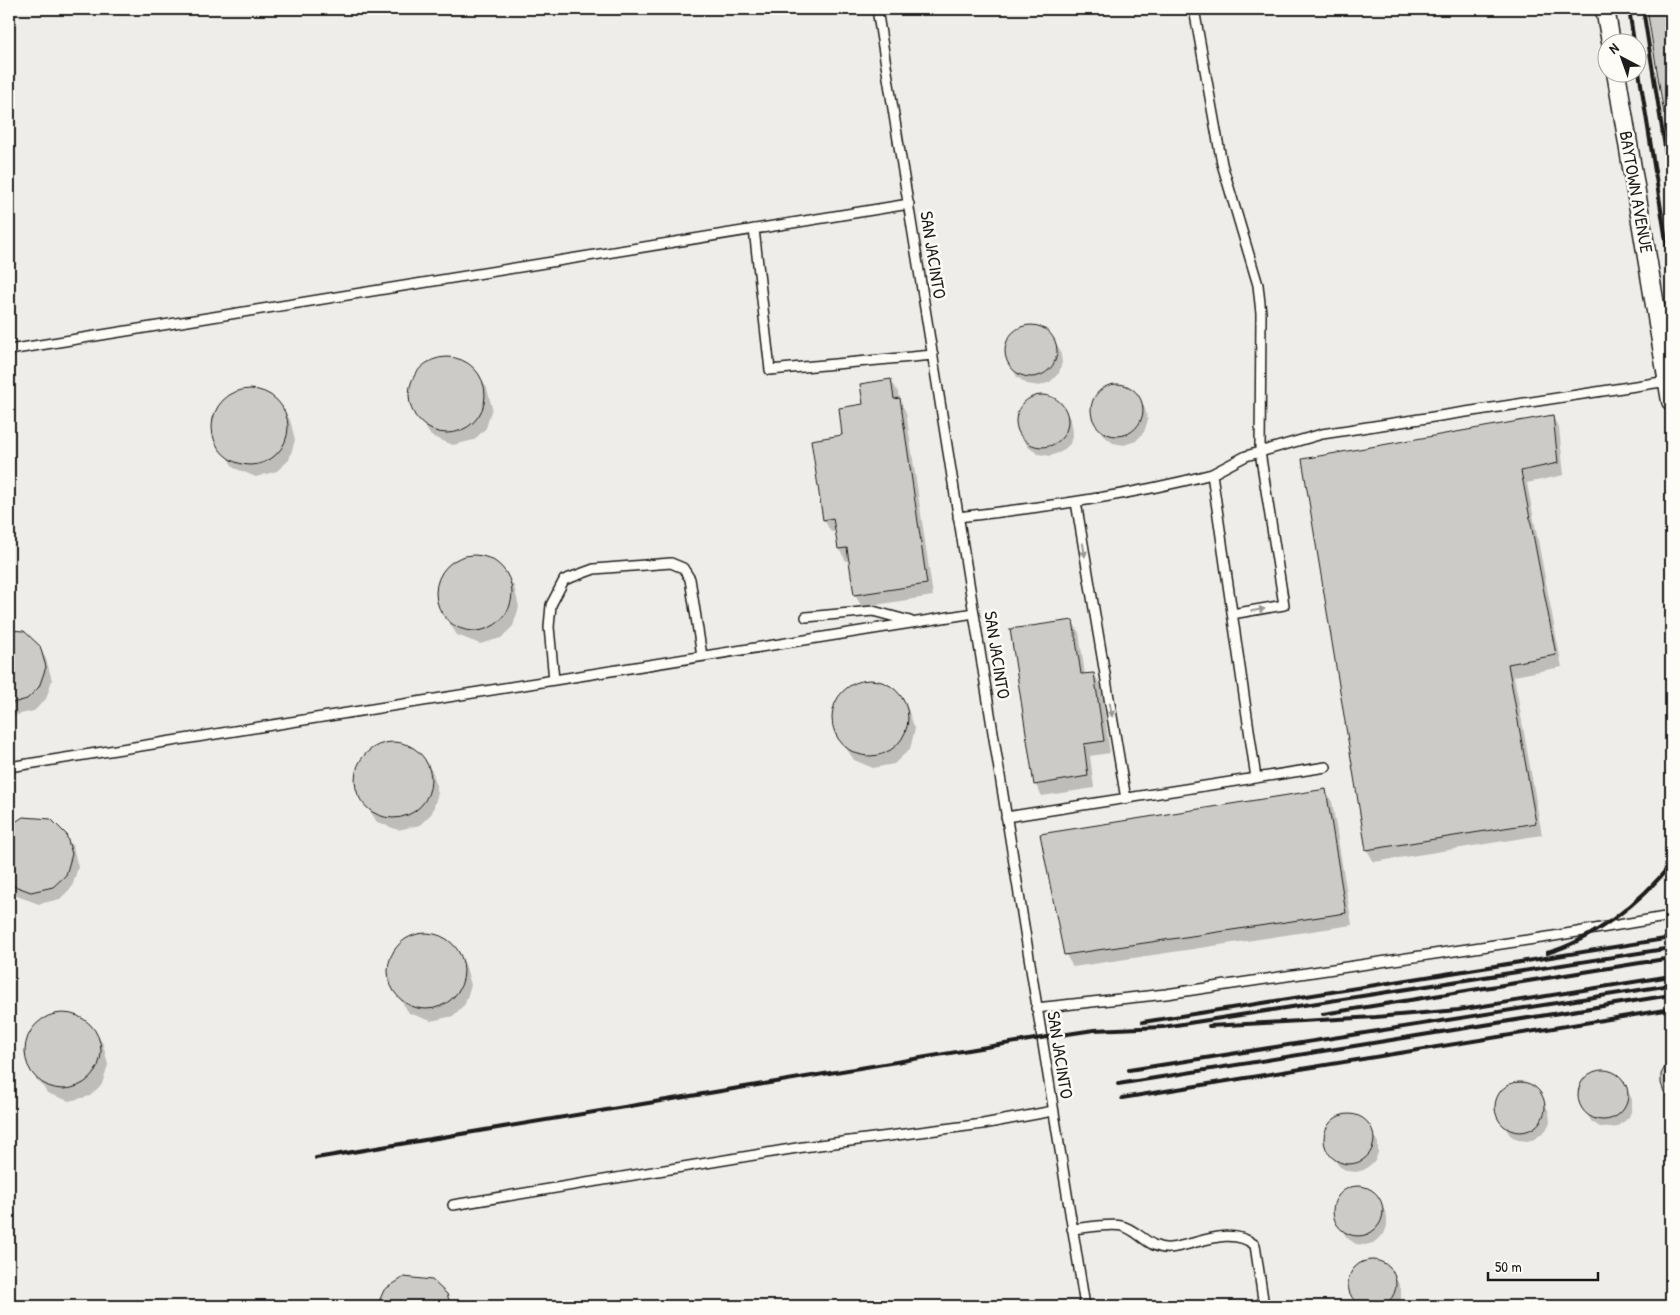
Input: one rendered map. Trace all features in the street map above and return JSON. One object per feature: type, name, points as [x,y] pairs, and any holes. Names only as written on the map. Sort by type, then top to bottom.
[{"type":"street","points":[[1605,9],[1609,32]]},
{"type":"street","name":"BAYTOWN AVENUE","points":[[1618,82],[1671,401]]},
{"type":"lane","name":"SAN JACINTO","points":[[877,9],[1052,1111],[1085,1306]]},
{"type":"lane","points":[[1194,9],[1222,164],[1258,285],[1261,313],[1260,452],[1284,605],[1232,614]]},
{"type":"lane","points":[[9,350],[908,204]]},
{"type":"lane","points":[[754,229],[770,370],[933,355]]},
{"type":"lane","points":[[958,517],[1076,502],[1170,485],[1212,474],[1246,456],[1322,434],[1668,381]]},
{"type":"lane","points":[[1212,474],[1256,778]]},
{"type":"lane","points":[[1076,502],[1126,798]]},
{"type":"lane","points":[[554,680],[549,627],[551,605],[564,580],[594,569],[671,563],[683,568],[690,579],[702,656]]},
{"type":"lane","points":[[806,616],[873,612],[915,622]]},
{"type":"lane","points":[[9,767],[974,613]]},
{"type":"lane","points":[[1006,817],[1326,767]]},
{"type":"lane","points":[[1036,1008],[1176,993],[1548,937],[1671,916]]},
{"type":"lane","points":[[453,1205],[803,1148],[983,1124],[1052,1111]]},
{"type":"lane","points":[[1072,1229],[1119,1225],[1128,1228],[1158,1247],[1168,1248],[1224,1236],[1242,1238],[1255,1245],[1264,1306]]},
{"type":"shaded area","points":[[9,9],[1671,9],[1671,1306],[9,1306]]},
{"type":"building","points":[[1647,9],[1671,9],[1671,113],[1664,114]]},
{"type":"building","points":[[1031,325],[1045,329],[1053,337],[1057,351],[1053,365],[1045,373],[1031,377],[1017,373],[1009,365],[1005,351],[1009,337],[1017,329]]},
{"type":"building","points":[[447,357],[461,360],[474,368],[482,381],[485,395],[482,409],[474,422],[461,430],[447,433],[433,430],[420,422],[412,409],[409,395],[412,381],[420,368],[433,360]]},
{"type":"building","points":[[891,379],[894,399],[900,398],[927,584],[854,595],[847,548],[838,549],[833,518],[823,520],[811,440],[842,435],[839,408],[863,404],[860,384]]},
{"type":"building","points":[[1117,384],[1131,388],[1139,396],[1143,410],[1139,424],[1131,432],[1117,436],[1103,432],[1095,424],[1091,410],[1095,396],[1103,388]]},
{"type":"building","points":[[250,389],[264,392],[277,400],[285,413],[288,427],[285,441],[277,454],[264,462],[250,465],[236,462],[223,454],[215,441],[212,427],[215,413],[223,400],[236,392]]},
{"type":"building","points":[[1042,395],[1056,399],[1064,407],[1068,421],[1064,435],[1056,443],[1042,447],[1028,443],[1020,435],[1016,421],[1020,407],[1028,399]]},
{"type":"building","points":[[1553,415],[1558,463],[1521,471],[1556,655],[1508,664],[1536,823],[1366,850],[1302,459]]},
{"type":"building","points":[[474,555],[488,558],[501,566],[509,579],[512,593],[509,607],[501,620],[488,628],[474,631],[460,628],[447,620],[439,607],[436,593],[439,579],[447,566],[460,558]]},
{"type":"building","points":[[1073,620],[1081,674],[1094,673],[1104,741],[1084,744],[1088,776],[1034,785],[1010,629]]},
{"type":"building","points":[[9,630],[24,631],[40,646],[46,667],[39,687],[27,699],[9,704]]},
{"type":"building","points":[[870,680],[884,683],[897,691],[905,704],[908,718],[905,732],[897,745],[884,753],[870,756],[856,753],[843,745],[835,732],[832,718],[835,704],[843,691],[856,683]]},
{"type":"building","points":[[393,742],[407,745],[420,753],[428,766],[431,780],[428,794],[420,807],[407,815],[393,818],[379,815],[366,807],[358,794],[355,780],[358,766],[366,753],[379,745]]},
{"type":"building","points":[[1326,789],[1346,913],[1064,955],[1040,834]]},
{"type":"building","points":[[23,817],[51,819],[66,834],[72,854],[66,875],[53,887],[31,892],[9,884],[9,826]]},
{"type":"building","points":[[426,933],[440,936],[453,944],[461,957],[464,971],[461,985],[453,998],[440,1006],[426,1009],[412,1006],[399,998],[391,985],[388,971],[391,957],[399,944],[412,936]]},
{"type":"building","points":[[63,1013],[77,1016],[90,1024],[98,1037],[101,1051],[98,1065],[90,1078],[77,1086],[63,1089],[49,1086],[36,1078],[28,1065],[25,1051],[28,1037],[36,1024],[49,1016]]},
{"type":"building","points":[[1671,1061],[1671,1100],[1664,1092],[1661,1074],[1666,1065]]},
{"type":"building","points":[[1603,1070],[1617,1074],[1624,1081],[1628,1095],[1624,1109],[1617,1116],[1603,1120],[1589,1116],[1582,1109],[1578,1095],[1582,1081],[1589,1074]]},
{"type":"building","points":[[1520,1082],[1534,1086],[1541,1093],[1545,1107],[1541,1121],[1534,1128],[1520,1132],[1506,1128],[1499,1121],[1495,1107],[1499,1093],[1506,1086]]},
{"type":"building","points":[[1349,1114],[1363,1118],[1370,1125],[1374,1139],[1370,1153],[1363,1160],[1349,1164],[1335,1160],[1328,1153],[1324,1139],[1328,1125],[1335,1118]]},
{"type":"building","points":[[1358,1186],[1372,1190],[1379,1197],[1383,1211],[1379,1225],[1372,1232],[1358,1236],[1344,1232],[1337,1225],[1333,1211],[1337,1197],[1344,1190]]},
{"type":"building","points":[[1367,1260],[1377,1260],[1386,1264],[1392,1270],[1395,1275],[1395,1293],[1386,1304],[1377,1308],[1367,1308],[1358,1304],[1352,1298],[1348,1289],[1348,1279],[1352,1270],[1358,1264]]},
{"type":"building","points":[[404,1277],[432,1280],[447,1294],[451,1306],[377,1306],[384,1290]]},
{"type":"railway","points":[[1629,9],[1632,32]]},
{"type":"railway","points":[[1643,9],[1671,185]]},
{"type":"railway","points":[[1641,82],[1671,272]]},
{"type":"railway","points":[[1547,953],[1582,939],[1599,929],[1646,892],[1671,864]]},
{"type":"railway","points":[[1143,1022],[1671,938]]},
{"type":"railway","points":[[316,1158],[1041,1038],[1094,1030],[1163,1027],[1671,948]]},
{"type":"railway","points":[[1323,1014],[1671,958]]},
{"type":"railway","points":[[1209,1026],[1376,1017],[1458,1010],[1671,976]]},
{"type":"railway","points":[[1129,1070],[1671,985]]},
{"type":"railway","points":[[1118,1084],[1671,995]]},
{"type":"railway","points":[[1122,1098],[1671,1009]]}]
